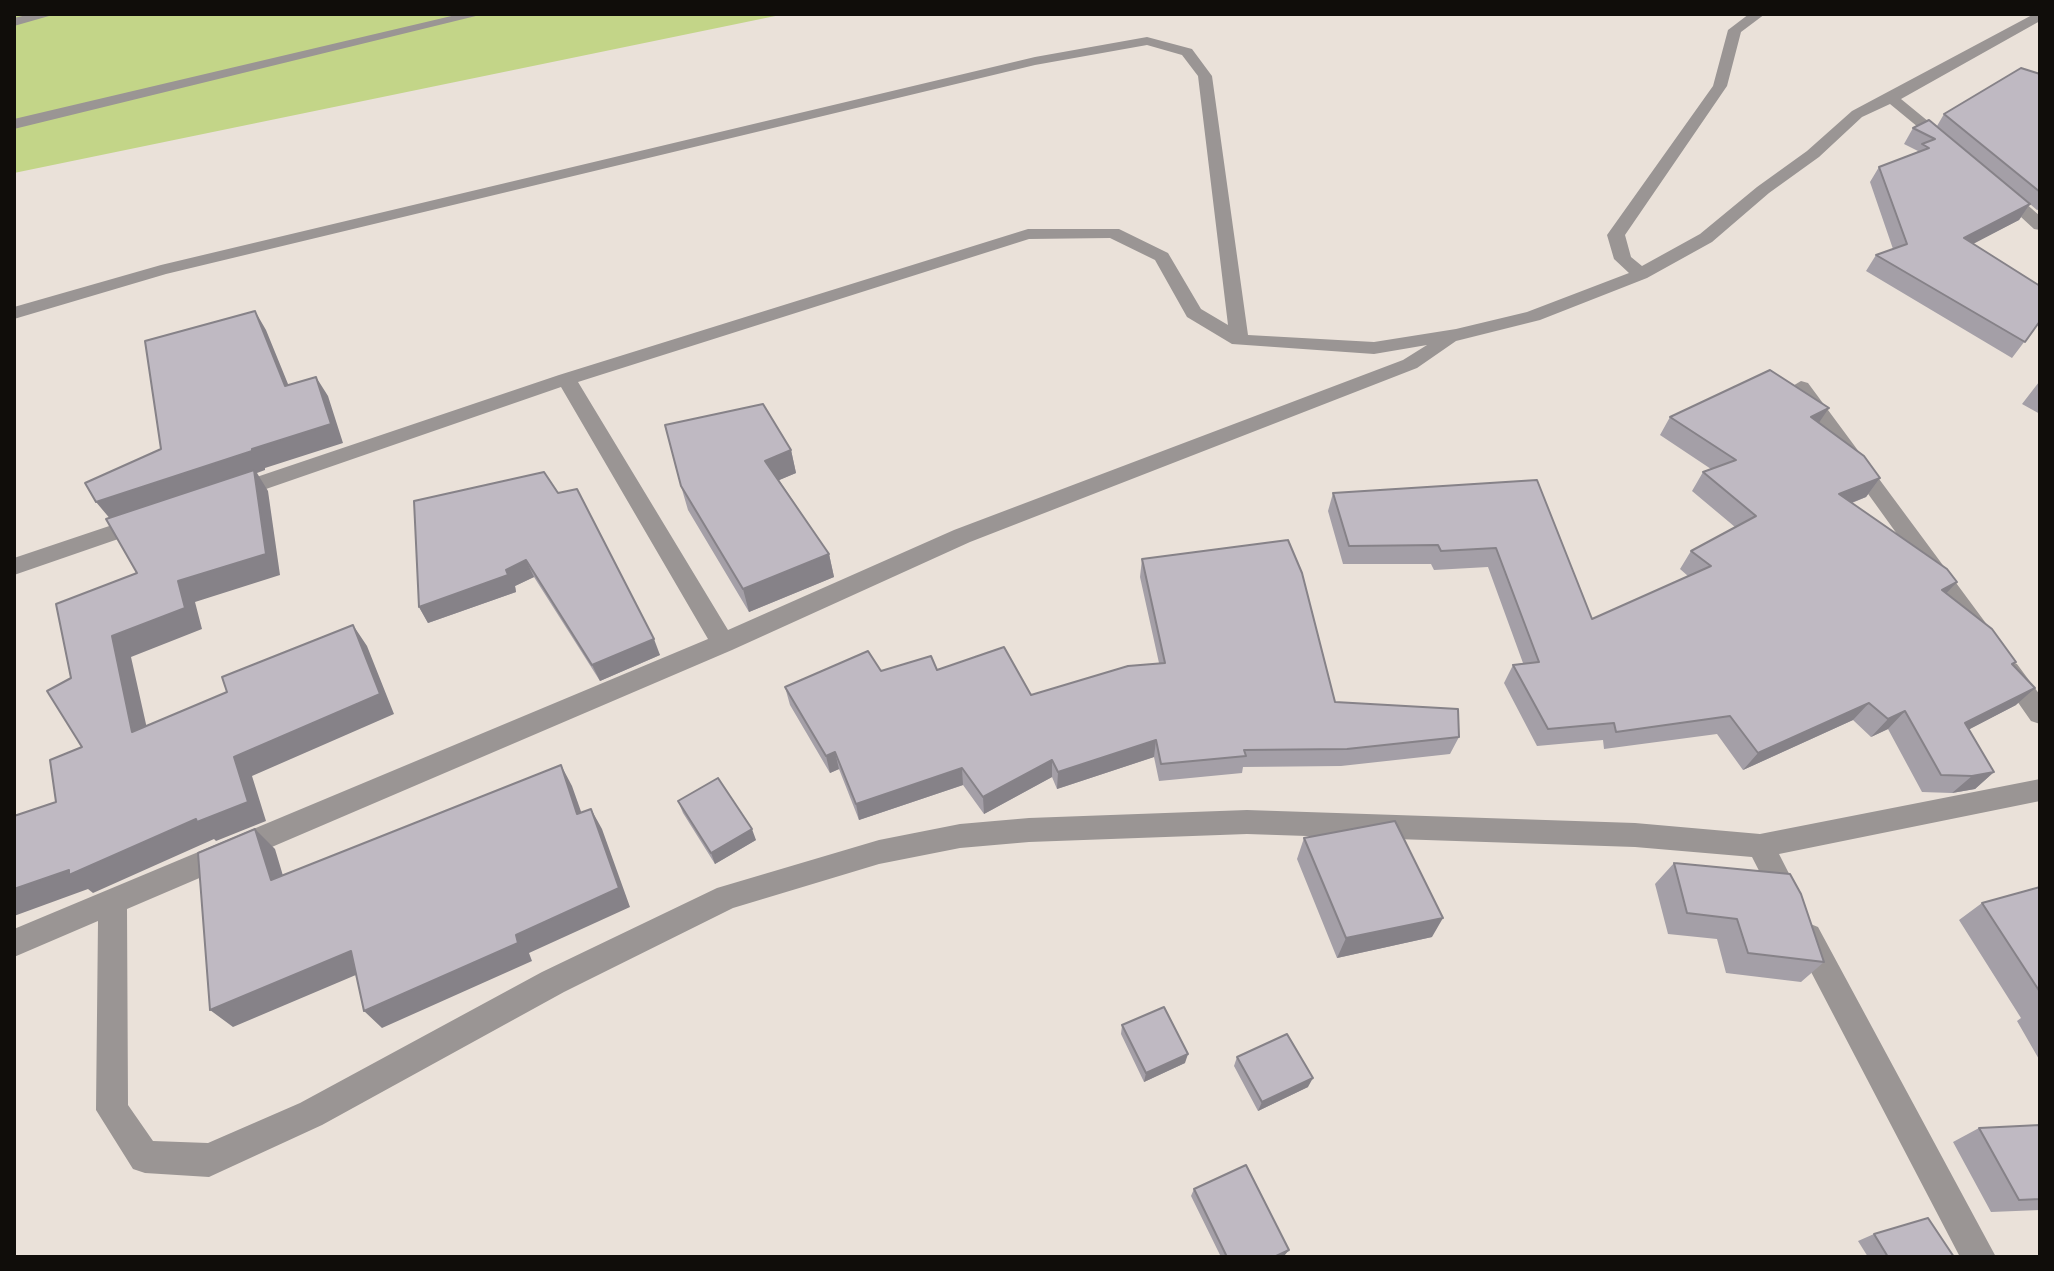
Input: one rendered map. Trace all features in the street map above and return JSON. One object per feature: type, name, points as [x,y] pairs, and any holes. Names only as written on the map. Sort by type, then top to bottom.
[{"type":"street","points":[[14,22],[49,14]]},
{"type":"street","points":[[14,124],[477,14]]},
{"type":"street","points":[[1641,274],[1623,259],[1616,235],[1720,86],[1735,30],[1758,14]]},
{"type":"street","points":[[208,501],[566,379],[1028,234],[1113,233],[1162,257],[1194,313],[1239,340],[1374,348],[1456,335],[1533,316],[1641,274],[1706,238],[1763,190],[1813,154],[1857,114],[2040,16]]},
{"type":"street","points":[[14,313],[161,270],[1035,61],[1147,41],[1187,52],[1205,76],[1239,340]]},
{"type":"street","points":[[1891,98],[1953,149]]},
{"type":"street","points":[[1988,180],[2040,225]]},
{"type":"street","points":[[14,943],[723,643],[962,536],[1410,364],[1456,335]]},
{"type":"street","points":[[566,379],[723,643]]},
{"type":"street","points":[[1801,387],[2040,714]]},
{"type":"street","points":[[14,567],[163,516]]},
{"type":"street","points":[[113,900],[112,1110],[145,1157],[209,1160],[311,1114],[553,982],[727,897],[879,852],[960,836],[1029,830],[1247,822],[1635,835],[1760,846],[2040,790]]},
{"type":"street","points":[[1760,846],[1979,1257]]},
{"type":"green space","points":[[14,14],[785,14],[14,173]]},
{"type":"building","points":[[2021,68],[2040,74],[2040,192],[1944,114]]},
{"type":"building","points":[[1929,120],[2030,204],[1964,238],[2040,286],[2040,321],[2025,342],[1876,255],[1907,244],[1879,167],[1929,148],[1922,144],[1935,139],[1913,128]]},
{"type":"building","points":[[255,311],[285,386],[316,377],[331,424],[96,502],[85,483],[161,449],[145,341]]},
{"type":"building","points":[[1770,370],[1829,408],[1811,417],[1864,456],[1880,478],[1839,494],[1947,569],[1957,582],[1942,590],[1992,629],[2016,662],[2012,664],[2035,688],[1965,723],[1994,772],[1972,776],[1941,775],[1905,711],[1888,719],[1869,703],[1758,753],[1730,716],[1616,732],[1614,723],[1548,729],[1513,665],[1539,662],[1496,548],[1441,551],[1438,545],[1349,546],[1333,493],[1537,480],[1592,619],[1711,566],[1691,551],[1756,516],[1703,472],[1736,460],[1670,417]]},
{"type":"building","points":[[763,404],[791,450],[765,461],[829,554],[743,589],[681,486],[665,425]]},
{"type":"building","points":[[254,470],[266,554],[178,581],[185,608],[112,636],[132,732],[227,692],[222,677],[353,625],[380,694],[234,757],[248,802],[197,822],[196,819],[69,875],[69,870],[14,889],[14,816],[56,802],[50,760],[82,747],[47,691],[71,678],[56,604],[137,573],[106,519]]},
{"type":"building","points":[[544,472],[558,493],[577,489],[654,639],[592,665],[526,560],[506,570],[508,575],[419,607],[414,501]]},
{"type":"building","points":[[1288,540],[1302,573],[1335,702],[1458,709],[1459,737],[1347,749],[1244,750],[1246,756],[1161,764],[1156,740],[1058,772],[1052,760],[983,797],[962,768],[856,804],[835,752],[826,756],[785,687],[868,651],[881,671],[931,656],[937,670],[1004,647],[1031,695],[1128,666],[1165,663],[1142,559]]},
{"type":"building","points":[[561,765],[577,814],[591,809],[619,888],[516,935],[518,943],[364,1011],[351,951],[210,1010],[198,853],[255,829],[271,880]]},
{"type":"building","points":[[718,778],[752,829],[711,853],[678,801]]},
{"type":"building","points":[[1395,821],[1443,918],[1346,938],[1304,838]]},
{"type":"building","points":[[1674,863],[1790,874],[1801,894],[1824,962],[1748,953],[1737,919],[1687,913]]},
{"type":"building","points":[[2040,887],[2040,992],[1982,903]]},
{"type":"building","points":[[1164,1007],[1188,1054],[1146,1073],[1122,1025]]},
{"type":"building","points":[[1287,1034],[1313,1078],[1262,1102],[1237,1057]]},
{"type":"building","points":[[2040,1125],[2040,1199],[2019,1200],[1979,1128]]},
{"type":"building","points":[[1246,1165],[1289,1250],[1274,1257],[1227,1257],[1194,1189]]},
{"type":"building","points":[[1928,1218],[1954,1257],[1888,1257],[1874,1234]]}]
